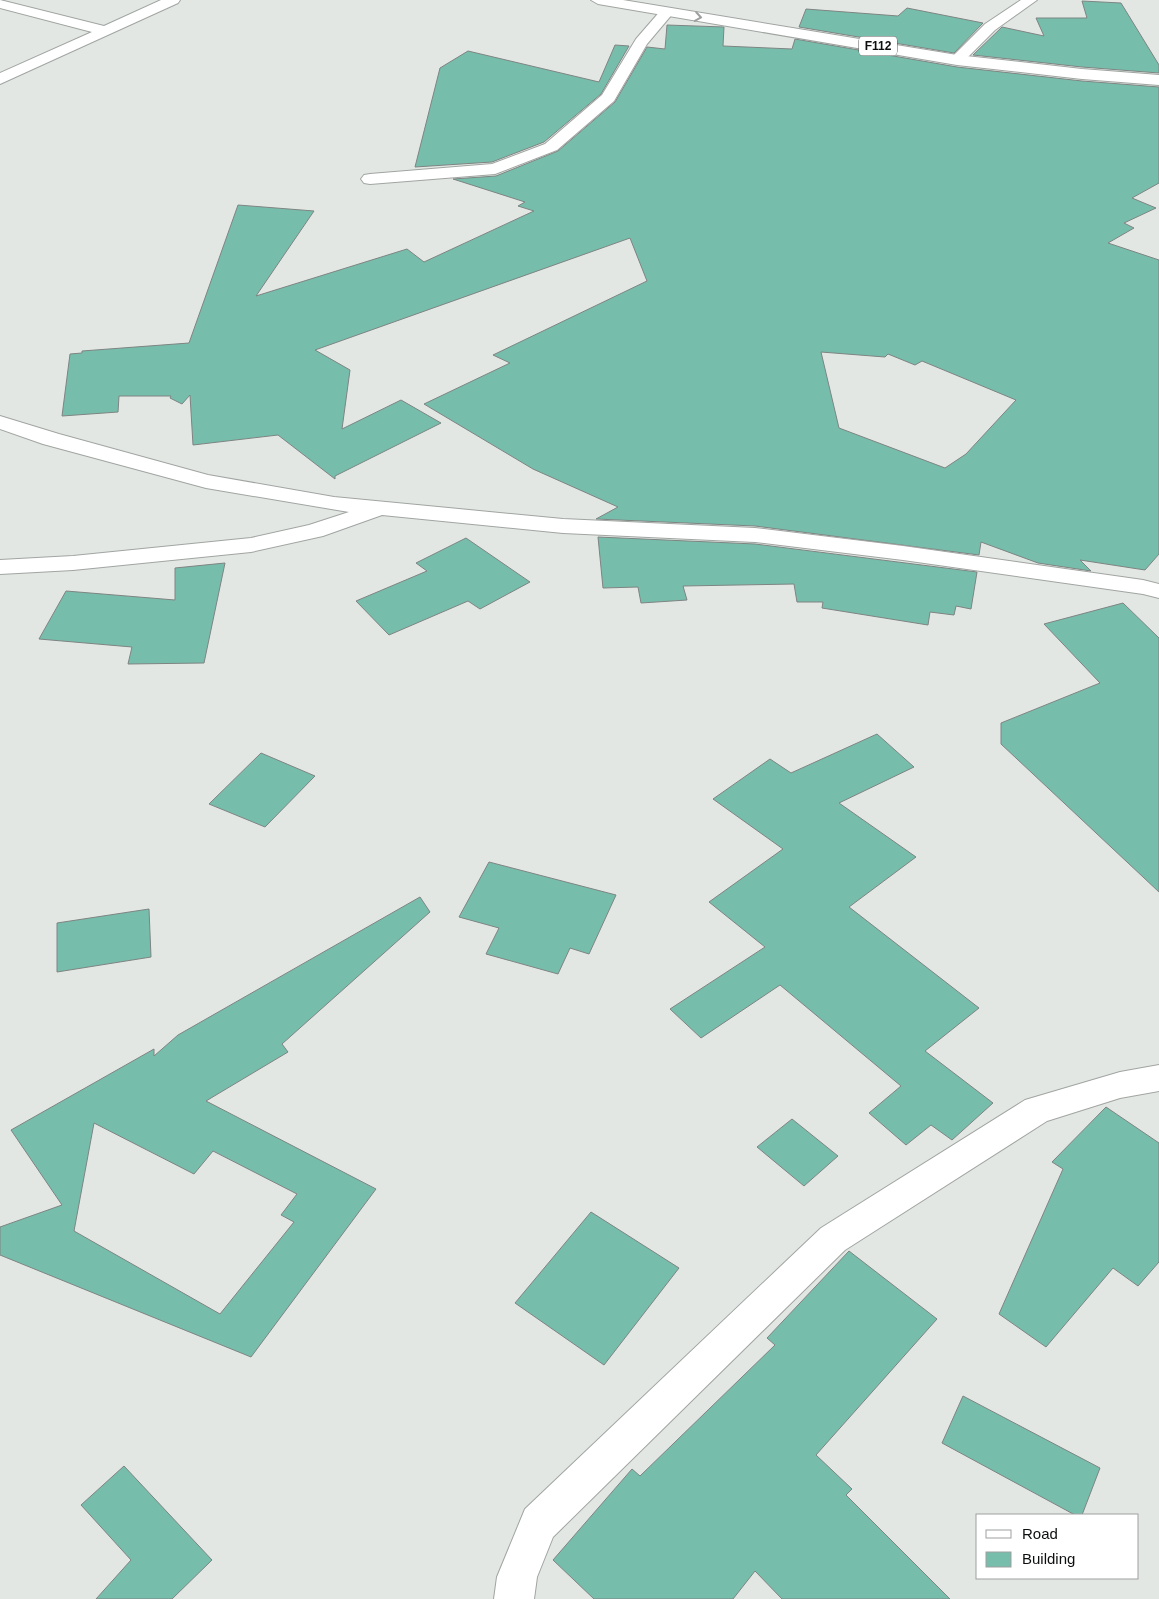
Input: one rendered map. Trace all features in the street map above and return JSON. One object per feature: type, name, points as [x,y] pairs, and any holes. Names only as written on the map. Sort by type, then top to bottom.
[{"type":"street","points":[[0,80],[103,30],[173,0]]},
{"type":"street","name":"F112","points":[[598,0],[667,6],[961,56],[1082,74],[1159,80]]},
{"type":"street","points":[[961,56],[990,27],[1030,0]]},
{"type":"street","points":[[0,4],[103,30]]},
{"type":"street","points":[[370,179],[495,168],[551,147],[608,98],[642,42],[667,6]]},
{"type":"street","name":"F112","points":[[961,56],[1159,73]]},
{"type":"street","points":[[0,422],[51,439],[206,481],[334,504],[563,526],[754,535],[903,553],[1143,587],[1159,591]]},
{"type":"street","points":[[0,567],[73,563],[251,545],[316,530],[382,509]]},
{"type":"street","points":[[514,1599],[517,1577],[539,1523],[833,1239],[1037,1110],[1120,1084],[1159,1078]]},
{"type":"building","points":[[1082,1],[1121,3],[1159,65],[1159,73],[973,55],[1002,27],[1044,36],[1036,18],[1087,18]]},
{"type":"building","points":[[907,8],[983,23],[954,53],[799,27],[806,9],[898,16]]},
{"type":"building","points":[[667,25],[724,27],[723,46],[792,49],[795,39],[957,67],[1082,81],[1159,87],[1159,183],[1132,198],[1156,208],[1124,223],[1134,228],[1108,243],[1159,260],[1159,554],[1145,570],[1080,560],[1091,571],[1038,563],[981,542],[979,555],[755,526],[596,519],[618,507],[533,469],[424,404],[510,363],[493,355],[647,281],[630,238],[315,350],[350,370],[342,429],[401,400],[441,423],[335,476],[335,479],[278,435],[193,445],[190,395],[182,404],[170,398],[171,396],[119,396],[118,412],[62,416],[70,354],[82,353],[82,351],[189,343],[238,205],[314,211],[256,296],[407,249],[424,262],[534,211],[518,206],[525,202],[453,179],[496,176],[558,151],[615,102],[647,47],[665,49]],"holes":[[[821,352],[885,357],[888,354],[915,365],[922,361],[1016,400],[966,454],[945,468],[839,428]]]},
{"type":"building","points":[[615,45],[629,46],[601,94],[544,142],[492,162],[415,167],[440,68],[468,51],[599,82]]},
{"type":"building","points":[[598,537],[755,544],[977,572],[971,609],[956,606],[954,615],[930,612],[928,625],[822,608],[823,602],[797,602],[794,584],[683,586],[687,600],[641,603],[638,587],[603,588]]},
{"type":"building","points":[[466,538],[530,582],[480,609],[468,601],[389,635],[356,601],[427,571],[416,563]]},
{"type":"building","points":[[225,563],[204,663],[128,664],[132,647],[39,639],[66,591],[175,600],[175,568]]},
{"type":"building","points":[[1123,603],[1159,638],[1159,892],[1001,744],[1001,723],[1100,683],[1044,624]]},
{"type":"building","points":[[877,734],[914,767],[839,803],[916,857],[849,907],[979,1008],[925,1051],[993,1103],[952,1140],[931,1125],[906,1145],[869,1113],[901,1086],[780,985],[701,1038],[670,1009],[765,947],[709,902],[783,849],[713,799],[770,759],[791,773]]},
{"type":"building","points":[[261,753],[315,776],[265,827],[209,804]]},
{"type":"building","points":[[489,862],[616,895],[589,954],[570,948],[558,974],[486,954],[499,928],[459,917]]},
{"type":"building","points":[[420,897],[430,912],[282,1044],[288,1052],[206,1101],[376,1189],[251,1357],[0,1255],[0,1227],[62,1205],[11,1130],[154,1049],[154,1056],[178,1035]],"holes":[[[94,1123],[194,1174],[213,1151],[297,1194],[281,1215],[294,1222],[220,1314],[74,1231]]]},
{"type":"building","points":[[149,909],[151,957],[57,972],[57,923]]},
{"type":"building","points":[[1106,1107],[1159,1143],[1159,1262],[1138,1286],[1113,1268],[1046,1347],[999,1314],[1063,1169],[1052,1162]]},
{"type":"building","points":[[792,1119],[838,1156],[804,1186],[757,1147]]},
{"type":"building","points":[[591,1212],[679,1268],[604,1365],[515,1303]]},
{"type":"building","points":[[849,1251],[937,1319],[816,1455],[852,1489],[846,1495],[950,1599],[782,1599],[755,1571],[733,1599],[594,1599],[553,1560],[632,1469],[640,1476],[775,1345],[767,1338]]},
{"type":"building","points":[[963,1396],[1100,1468],[1082,1514],[1073,1514],[942,1443]]},
{"type":"building","points":[[124,1466],[212,1560],[172,1599],[96,1599],[131,1560],[81,1505]]}]
